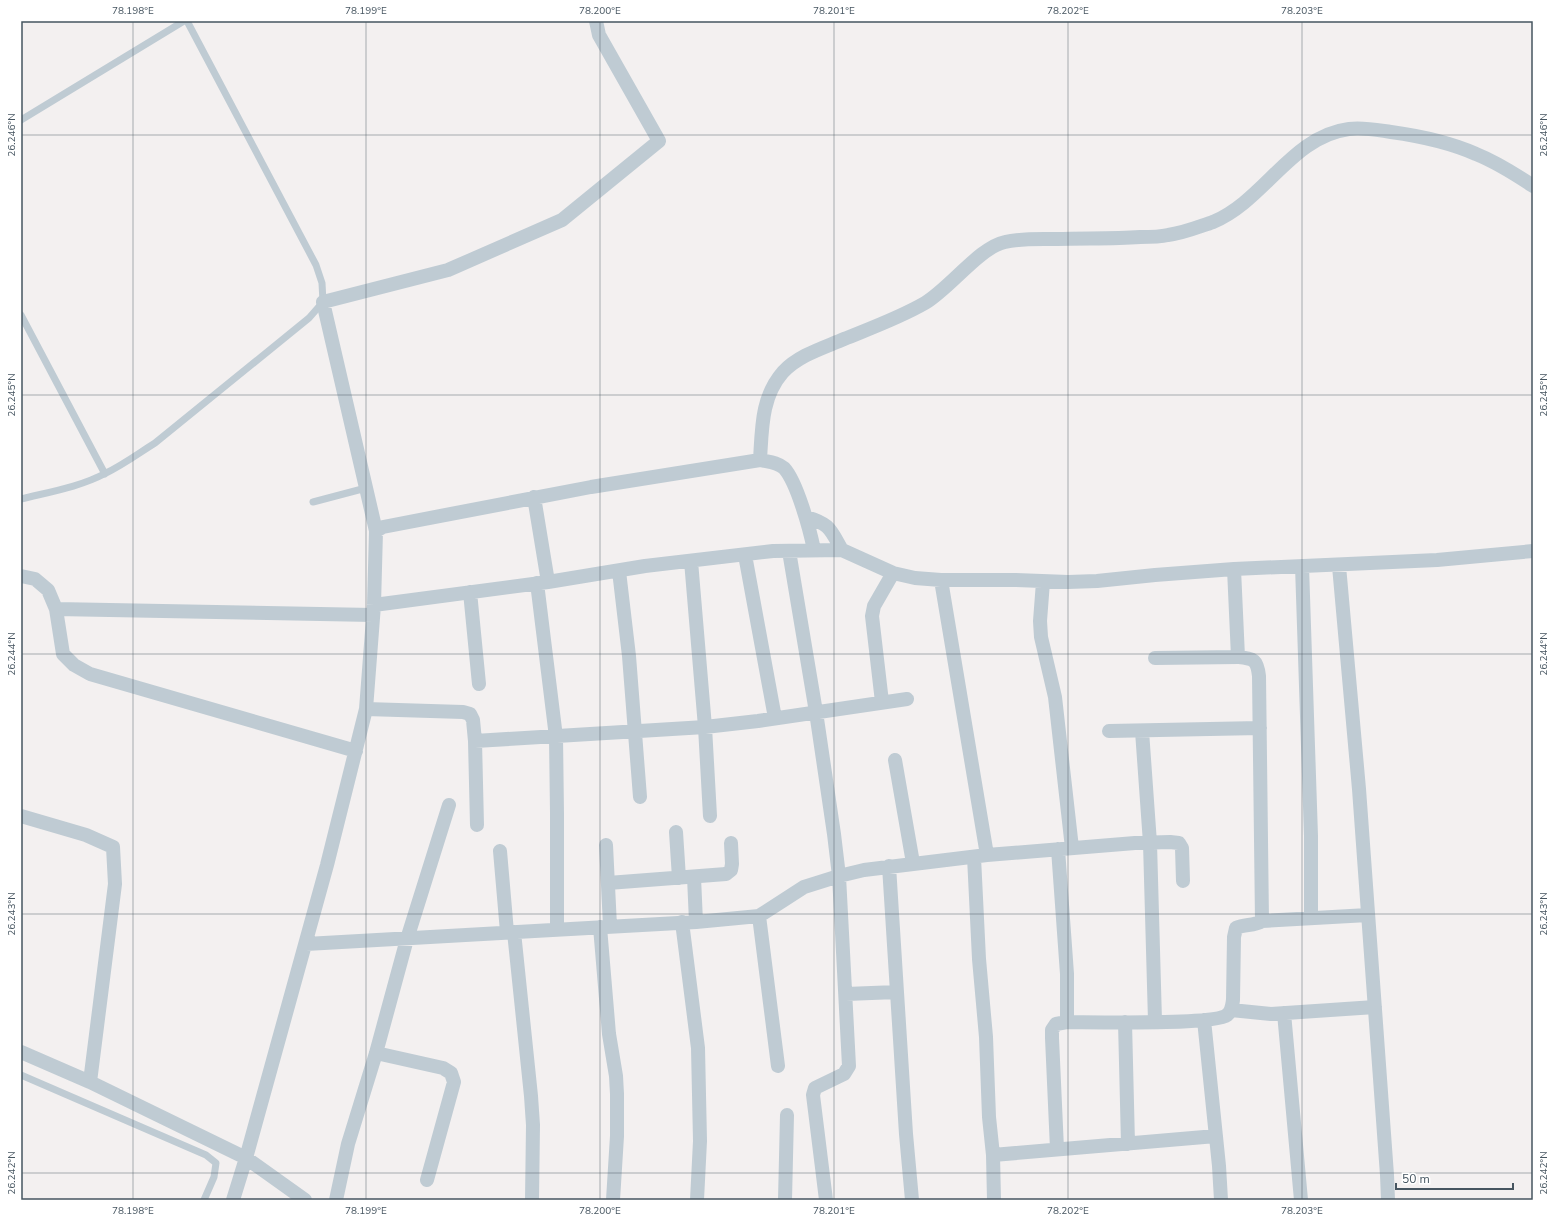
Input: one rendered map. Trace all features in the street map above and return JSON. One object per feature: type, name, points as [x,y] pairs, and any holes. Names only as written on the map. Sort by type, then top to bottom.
[{"type":"street","points":[[233,1200],[306,944],[366,709],[373,610],[376,531],[323,302],[448,270],[562,220],[659,141],[599,35],[596,21]]},
{"type":"street","points":[[760,460],[765,406],[772,387],[784,371],[803,356],[885,322],[926,302],[951,284],[982,254],[995,245],[1007,241],[1167,236],[1193,229],[1226,217],[1246,202],[1305,147],[1328,134],[1350,128],[1372,129],[1425,137],[1448,144],[1476,154],[1533,186]]},
{"type":"street","points":[[376,531],[383,527],[534,497],[760,460],[776,463],[784,469],[793,484],[806,517],[814,550]]},
{"type":"street","points":[[534,497],[556,737],[557,929]]},
{"type":"street","points":[[806,517],[820,521],[827,526],[842,550]]},
{"type":"street","points":[[56,609],[373,610],[470,592],[691,561],[789,551],[814,550],[842,550],[893,573],[915,578],[1043,582],[1097,581],[1155,575],[1234,570],[1437,560],[1533,551]]},
{"type":"street","points":[[789,551],[816,712],[834,834],[839,876],[846,994],[849,1066],[844,1074],[816,1088],[813,1095],[826,1200]]},
{"type":"street","points":[[745,555],[776,718]]},
{"type":"street","points":[[691,561],[705,728],[710,816]]},
{"type":"street","points":[[1302,566],[1311,836],[1311,918]]},
{"type":"street","points":[[1339,566],[1359,789],[1388,1200]]},
{"type":"street","points":[[1234,570],[1238,657]]},
{"type":"street","points":[[619,571],[629,656],[640,797]]},
{"type":"street","points":[[882,702],[872,616],[874,606],[893,573]]},
{"type":"street","points":[[21,576],[35,579],[48,590],[56,609],[63,654],[74,665],[90,674],[356,751]]},
{"type":"street","points":[[941,580],[981,856],[979,959],[986,1037],[989,1117],[993,1154],[994,1200]]},
{"type":"street","points":[[1043,582],[1040,621],[1041,637],[1055,697],[1065,849],[1067,1022]]},
{"type":"street","points":[[470,592],[479,684]]},
{"type":"street","points":[[1155,658],[1238,657],[1252,659],[1257,664],[1259,676],[1262,920]]},
{"type":"street","points":[[475,741],[705,728],[907,699]]},
{"type":"street","points":[[366,709],[463,712],[470,714],[473,720],[475,741],[477,825]]},
{"type":"street","points":[[1109,731],[1260,728]]},
{"type":"street","points":[[1142,731],[1150,843],[1155,1021]]},
{"type":"street","points":[[895,760],[913,863]]},
{"type":"street","points":[[336,1200],[348,1144],[376,1053],[407,939],[449,804]]},
{"type":"street","points":[[21,816],[86,835],[113,847],[115,884],[90,1082]]},
{"type":"street","points":[[676,832],[679,878]]},
{"type":"street","points":[[608,883],[694,878],[726,874],[731,870],[732,864],[731,843]]},
{"type":"street","points":[[306,944],[689,922],[759,916],[804,887],[839,876],[913,863],[1065,849],[1150,843],[1179,843],[1182,848],[1183,881]]},
{"type":"street","points":[[606,844],[608,883],[605,926],[609,1034],[616,1076],[617,1094],[617,1136],[613,1200]]},
{"type":"street","points":[[500,851],[531,1096],[533,1125],[532,1200]]},
{"type":"street","points":[[889,866],[912,1200]]},
{"type":"street","points":[[694,878],[689,922],[698,1048],[700,1140],[697,1200]]},
{"type":"street","points":[[1057,1149],[1052,1030],[1056,1024],[1067,1022],[1204,1020],[1227,1015],[1231,1010],[1233,1000],[1234,937],[1236,928],[1243,925],[1257,924],[1262,920],[1368,915]]},
{"type":"street","points":[[759,916],[778,1066]]},
{"type":"street","points":[[846,994],[897,992]]},
{"type":"street","points":[[1231,1010],[1252,1013],[1284,1013],[1375,1007]]},
{"type":"street","points":[[1284,1013],[1301,1200]]},
{"type":"street","points":[[1204,1020],[1216,1136],[1220,1200]]},
{"type":"street","points":[[1124,1022],[1128,1144]]},
{"type":"street","points":[[21,1052],[90,1082],[246,1158],[305,1200]]},
{"type":"street","points":[[376,1053],[443,1068],[451,1073],[454,1082],[427,1180]]},
{"type":"street","points":[[785,1200],[787,1115]]},
{"type":"street","points":[[993,1154],[1216,1136]]},
{"type":"lane","points":[[21,120],[184,21]]},
{"type":"lane","points":[[21,499],[69,487],[105,474],[155,443],[309,318],[323,302],[322,283],[316,265],[187,21]]},
{"type":"lane","points":[[21,315],[105,474]]},
{"type":"lane","points":[[313,502],[366,488]]},
{"type":"lane","points":[[21,1075],[206,1155],[216,1163],[214,1177],[204,1200]]}]
